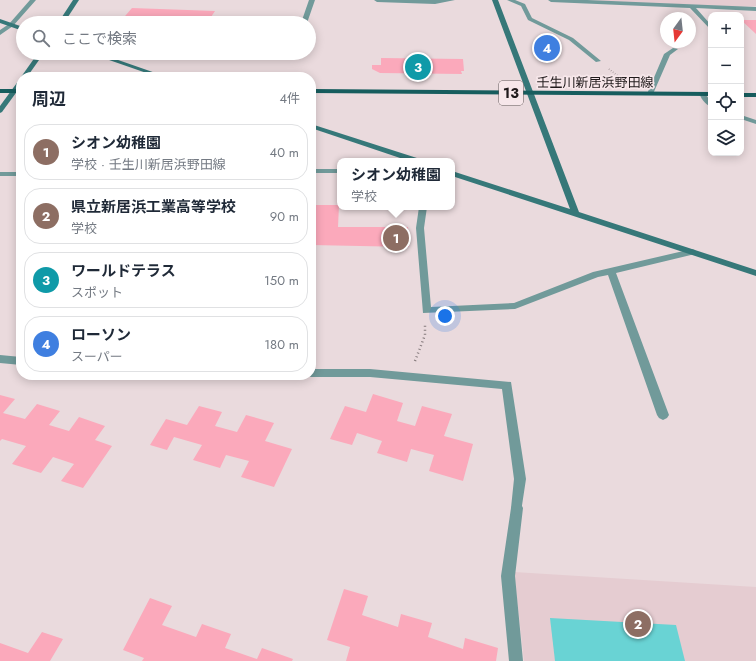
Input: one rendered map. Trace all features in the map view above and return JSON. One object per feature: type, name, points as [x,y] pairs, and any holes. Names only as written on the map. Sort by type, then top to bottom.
[{"type":"main road","points":[[0,91],[16,91]]},
{"type":"main road","name":"壬生川新居浜野田線","points":[[316,91],[708,94]]},
{"type":"main road","points":[[744,95],[756,95]]},
{"type":"street","points":[[18,16],[32,0]]},
{"type":"street","points":[[66,16],[76,0]]},
{"type":"street","points":[[306,16],[312,0]]},
{"type":"street","points":[[377,0],[435,2],[452,0]]},
{"type":"street","points":[[495,0],[576,215]]},
{"type":"street","points":[[510,0],[523,5],[530,18],[570,39],[598,61]]},
{"type":"street","points":[[551,0],[756,9]]},
{"type":"street","points":[[692,7],[708,25]]},
{"type":"street","points":[[0,33],[16,18]]},
{"type":"street","points":[[0,21],[16,27]]},
{"type":"street","points":[[650,94],[667,54],[675,49]]},
{"type":"street","points":[[28,72],[36,60]]},
{"type":"street","points":[[113,60],[149,72]]},
{"type":"street","points":[[0,111],[16,93]]},
{"type":"street","points":[[702,94],[708,101]]},
{"type":"street","points":[[744,118],[756,122]]},
{"type":"street","points":[[316,128],[408,158]]},
{"type":"street","points":[[316,171],[337,170]]},
{"type":"street","points":[[0,174],[16,174]]},
{"type":"street","points":[[455,174],[756,273]]},
{"type":"street","points":[[423,210],[420,228],[426,311],[515,306],[596,274],[692,252]]},
{"type":"street","points":[[611,271],[663,415]]},
{"type":"street","points":[[0,359],[16,361]]},
{"type":"street","points":[[316,373],[370,373],[507,384],[520,479],[508,576],[516,661]]},
{"type":"path","points":[[598,61],[626,81]]},
{"type":"path","points":[[409,377],[425,335],[426,311]]},
{"type":"shaded area","points":[[581,0],[756,0],[756,6],[738,7]]},
{"type":"shaded area","points":[[514,572],[756,587],[756,661],[524,661]]},
{"type":"water","points":[[550,618],[676,625],[685,661],[555,661]]},
{"type":"building","points":[[132,8],[215,11],[212,16],[125,16]]},
{"type":"building","points":[[744,20],[756,20],[756,34],[744,23]]},
{"type":"building","points":[[381,58],[463,59],[464,71],[461,71],[462,74],[380,73],[372,69],[372,65],[381,65]]},
{"type":"building","points":[[316,205],[337,205],[337,210],[339,210],[338,227],[408,227],[409,247],[316,245]]},
{"type":"building","points":[[373,394],[403,403],[397,421],[415,426],[422,406],[452,414],[444,436],[473,444],[463,481],[429,471],[434,455],[411,449],[407,462],[377,453],[382,441],[357,433],[352,445],[330,439],[345,406],[366,412]]},
{"type":"building","points":[[0,395],[15,399],[3,413],[25,419],[37,404],[60,411],[49,425],[69,431],[79,417],[105,426],[95,440],[112,446],[83,488],[61,481],[74,464],[53,457],[41,473],[12,464],[26,446],[2,439],[0,441]]},
{"type":"building","points":[[199,406],[222,412],[215,426],[237,432],[246,415],[274,423],[265,441],[292,449],[274,487],[241,477],[249,461],[226,455],[220,468],[193,460],[202,445],[174,437],[167,450],[150,445],[166,419],[187,425]]},
{"type":"building","points":[[344,589],[368,596],[362,615],[398,627],[401,614],[432,623],[428,637],[463,649],[465,638],[498,648],[496,661],[346,661],[350,647],[327,640]]},
{"type":"building","points":[[150,598],[172,606],[162,625],[196,637],[202,624],[231,634],[225,648],[257,659],[262,648],[293,659],[292,661],[142,661],[144,658],[123,650]]},
{"type":"building","points":[[42,632],[63,639],[50,661],[0,661],[0,643],[28,653]]},
{"type":"place","name":"ローソン","points":[[547,48]]},
{"type":"place","name":"ワールドテラス","points":[[418,67]]},
{"type":"place","name":"シオン幼稚園","points":[[396,238]]},
{"type":"place","name":"県立新居浜工業高等学校","points":[[638,624]]}]
